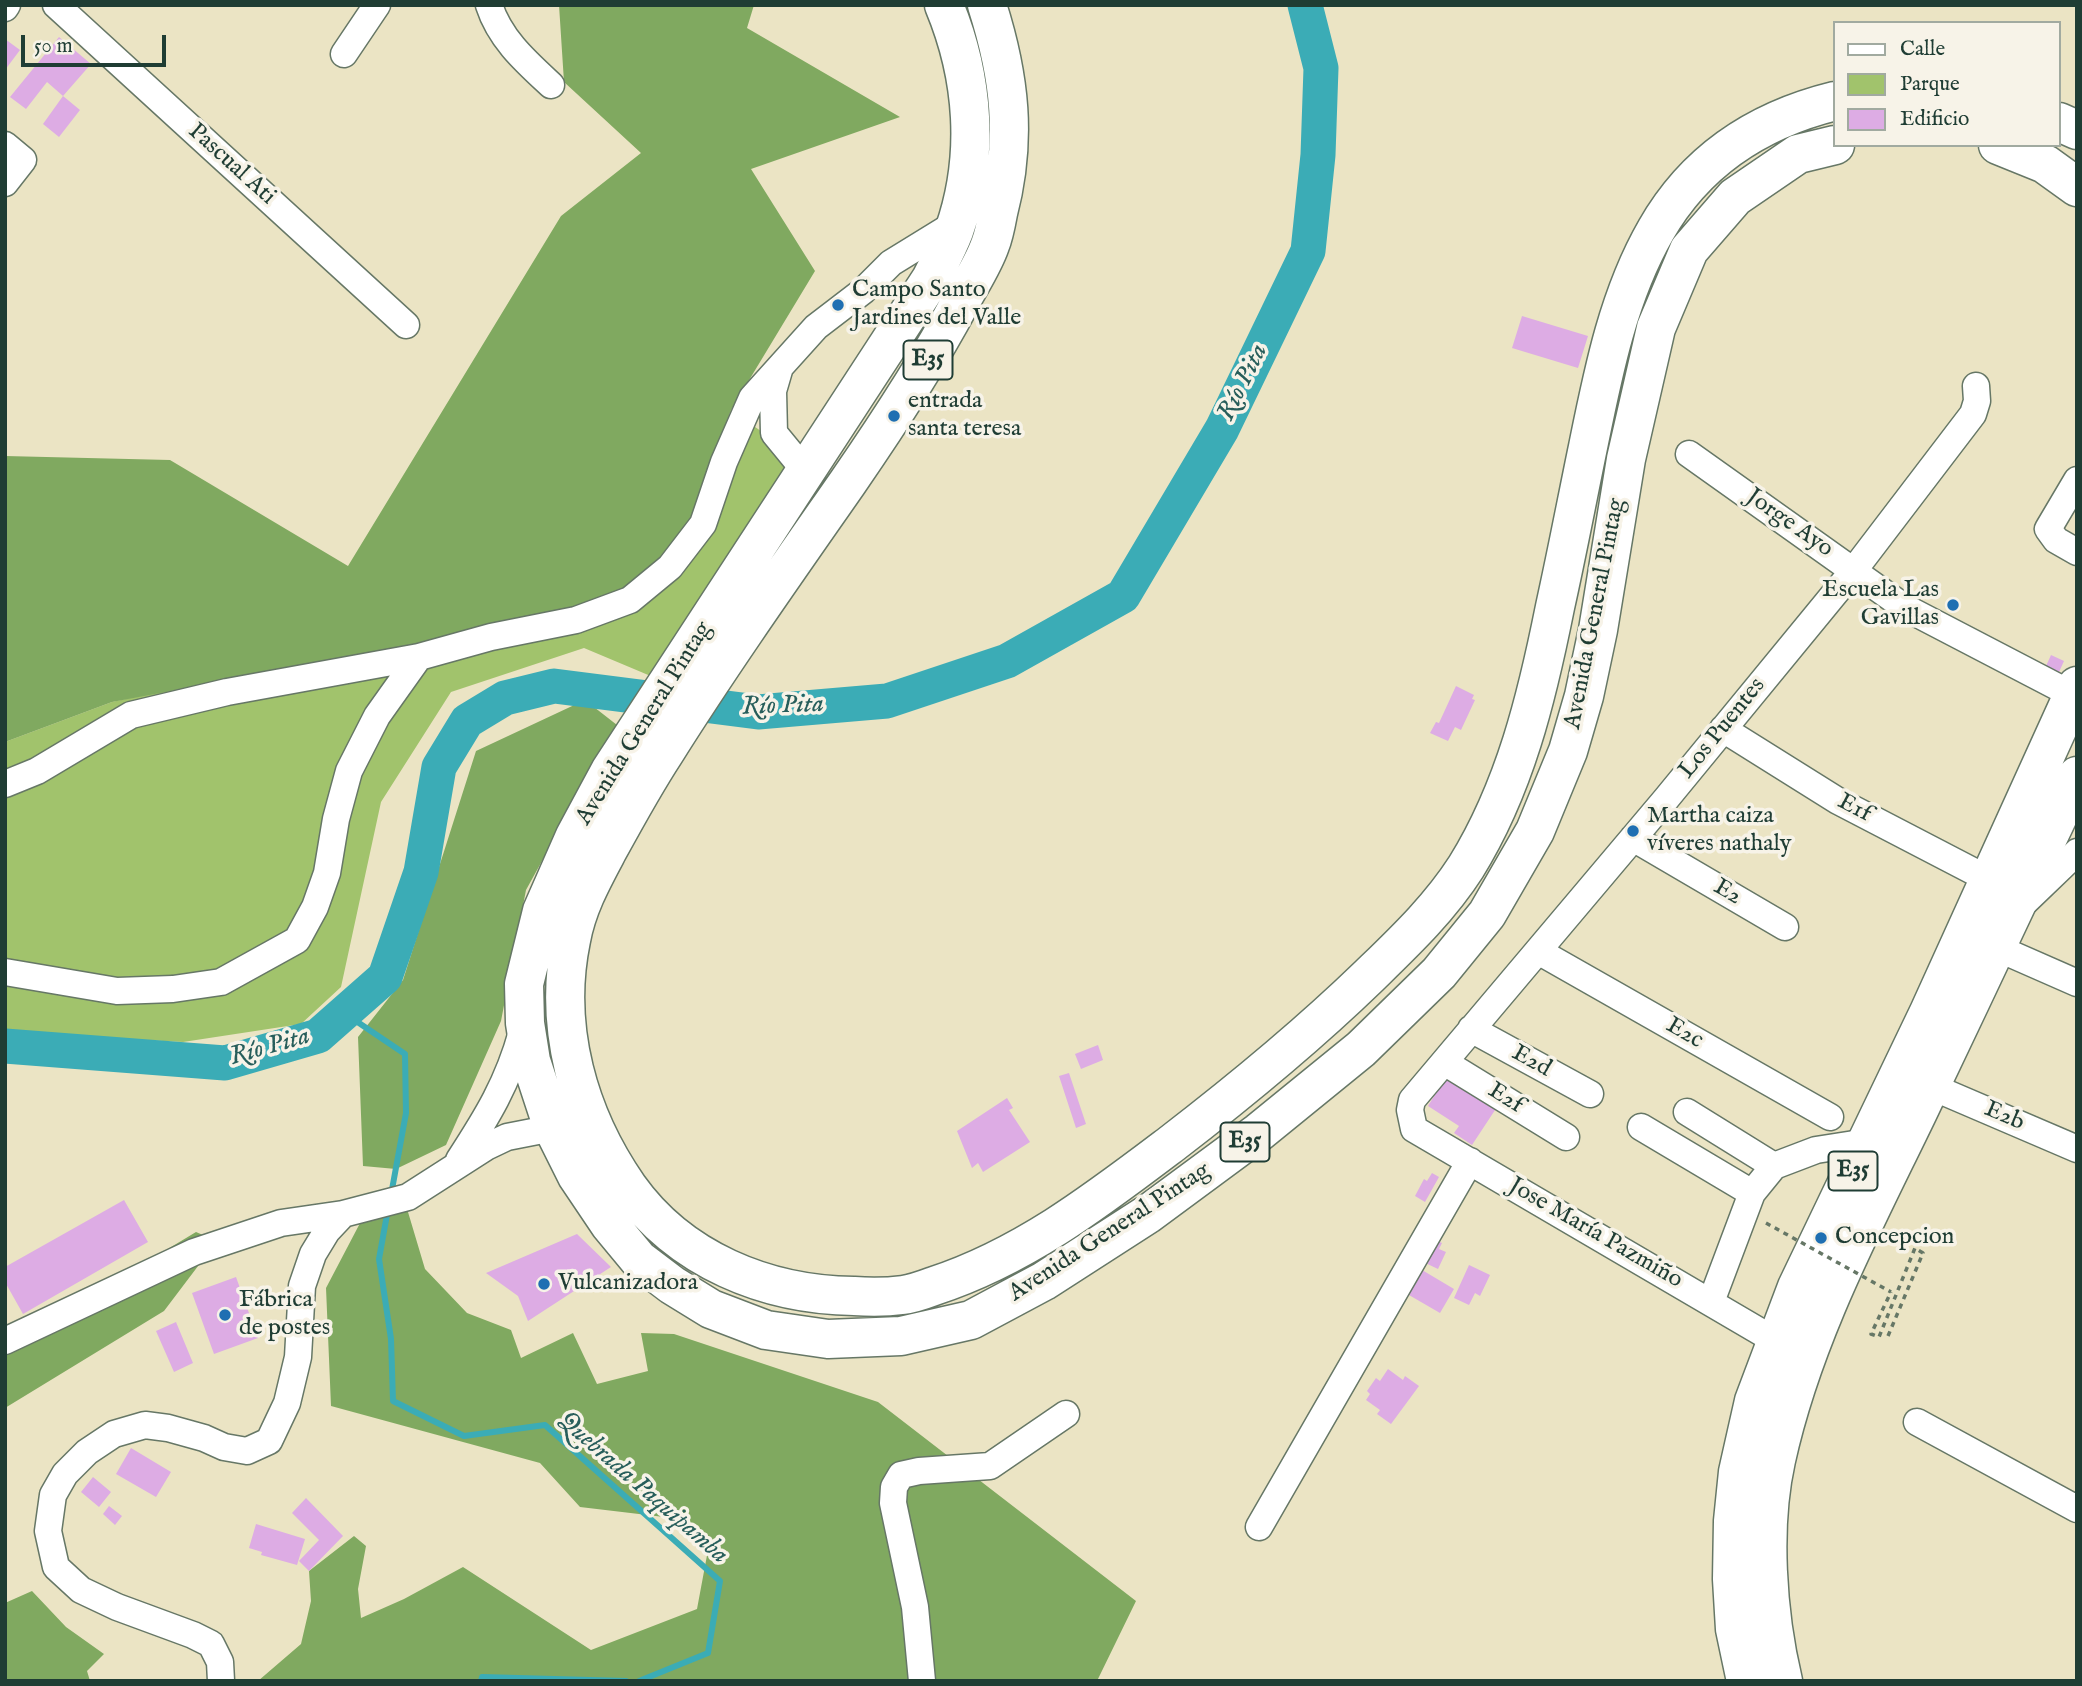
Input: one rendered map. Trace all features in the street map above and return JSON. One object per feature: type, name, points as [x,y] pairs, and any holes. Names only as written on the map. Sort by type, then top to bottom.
[{"type":"highway","name":"Avenida General Pintag","points":[[944,5],[956,33],[970,96],[971,144],[956,223],[931,279],[806,472],[703,660],[636,798],[581,902],[570,940],[564,986],[575,1082],[593,1126],[614,1166],[637,1199],[668,1230],[699,1254],[734,1273],[801,1294],[852,1297],[906,1295],[961,1278],[1012,1254],[1065,1223],[1210,1115],[1320,1024],[1433,914],[1467,864],[1495,810],[1520,750],[1539,687],[1599,394],[1629,283],[1659,224],[1693,180],[1727,148],[1770,123],[1834,101]]},
{"type":"highway","name":"Avenida General Pintag","points":[[987,5],[1007,83],[1010,129],[1008,175],[991,244],[938,345],[894,416],[703,660],[610,771],[575,836],[542,911],[524,984],[525,1023],[531,1061],[553,1128],[577,1175],[610,1225],[639,1260],[671,1286],[712,1309],[766,1330],[828,1339],[901,1336],[971,1320],[1044,1281],[1147,1214],[1259,1132],[1361,1049],[1438,973],[1487,914],[1535,831],[1568,751],[1584,696],[1598,630],[1626,459],[1656,328],[1689,250],[1735,197],[1798,155],[1834,145]]},
{"type":"highway","points":[[2061,123],[2077,130]]},
{"type":"highway","points":[[2003,147],[2045,164],[2077,187]]},
{"type":"highway","name":"E35","points":[[1746,1681],[1735,1629],[1733,1521],[1738,1472],[1755,1401],[1797,1287],[1990,880],[2075,691]]},
{"type":"highway","name":"E35","points":[[1783,1681],[1770,1612],[1770,1511],[1776,1461],[1804,1365],[1828,1303],[2077,776]]},
{"type":"street","name":"Pascual Ati","points":[[56,5],[405,325]]},
{"type":"street","points":[[344,54],[377,5]]},
{"type":"street","points":[[489,5],[504,37],[520,57],[551,85]]},
{"type":"street","points":[[5,145],[23,160],[5,183]]},
{"type":"street","points":[[5,784],[37,771],[131,715],[227,692],[418,657],[491,637],[576,620],[630,600],[670,567],[703,523],[752,398],[816,327],[863,291],[891,263],[956,223]]},
{"type":"street","points":[[781,365],[773,391],[774,433],[806,472]]},
{"type":"street","name":"Los Puentes","points":[[1414,1129],[1409,1110],[1412,1100],[1854,570],[1973,414],[1977,401],[1976,386]]},
{"type":"street","points":[[737,432],[758,430],[774,433]]},
{"type":"street","name":"Jorge Ayo","points":[[1689,454],[1904,607],[2075,691]]},
{"type":"street","points":[[2077,480],[2048,528],[2056,540],[2077,552]]},
{"type":"street","points":[[5,972],[117,991],[173,989],[221,982],[297,940],[315,908],[327,873],[336,819],[349,771],[377,716],[418,657]]},
{"type":"street","name":"E1f","points":[[1723,729],[1838,801],[1990,880]]},
{"type":"street","name":"E2","points":[[1633,838],[1785,926]]},
{"type":"street","points":[[2077,852],[2004,931],[2077,984]]},
{"type":"street","name":"E2c","points":[[1538,951],[1830,1117]]},
{"type":"street","points":[[456,1164],[496,1102],[512,1067],[525,1023]]},
{"type":"street","name":"E2d","points":[[1471,1029],[1591,1094]]},
{"type":"street","name":"E2f","points":[[1444,1062],[1566,1137]]},
{"type":"street","name":"E2b","points":[[1930,1086],[2077,1149]]},
{"type":"street","points":[[1687,1112],[1774,1166]]},
{"type":"street","points":[[1641,1127],[1752,1193]]},
{"type":"street","points":[[5,1341],[194,1252],[281,1223],[350,1212],[408,1197],[456,1164],[507,1137],[553,1128]]},
{"type":"street","name":"Jose María Pazmiño","points":[[1414,1129],[1776,1341]]},
{"type":"street","points":[[1711,1302],[1752,1193],[1774,1166],[1816,1150],[1867,1142]]},
{"type":"street","points":[[1259,1527],[1470,1161]]},
{"type":"street","points":[[221,1681],[220,1662],[211,1644],[81,1590],[57,1567],[48,1531],[53,1495],[65,1474],[87,1452],[114,1434],[145,1425],[168,1428],[224,1447],[247,1451],[269,1441],[287,1403],[298,1357],[302,1286],[313,1254],[327,1231],[350,1212]]},
{"type":"street","points":[[922,1681],[915,1607],[893,1503],[894,1487],[901,1475],[919,1471],[990,1466],[1066,1414]]},
{"type":"street","points":[[1916,1422],[2077,1509]]},
{"type":"path","points":[[1766,1223],[1891,1292],[1871,1334],[1879,1337],[1915,1248],[1923,1253],[1888,1336]]},
{"type":"green space","points":[[559,5],[754,5],[747,28],[900,117],[751,169],[815,271],[731,410],[689,521],[640,582],[578,615],[112,702],[5,742],[5,456],[170,460],[348,566],[561,216],[641,153],[564,82]]},
{"type":"green space","points":[[731,410],[802,460],[653,677],[584,648],[451,692],[381,802],[341,987],[301,1024],[183,1042],[5,1033],[5,742],[112,702],[640,582],[689,521]]},
{"type":"green space","points":[[585,700],[617,725],[526,890],[501,1021],[446,1145],[396,1169],[363,1166],[358,1037],[403,980],[476,751]]},
{"type":"green space","points":[[369,1206],[408,1212],[425,1269],[467,1313],[511,1330],[521,1358],[573,1333],[597,1384],[648,1371],[641,1333],[674,1334],[878,1402],[1136,1601],[1097,1681],[258,1681],[301,1644],[311,1601],[309,1571],[354,1536],[366,1546],[358,1589],[361,1618],[404,1599],[463,1567],[591,1650],[697,1609],[708,1550],[681,1519],[580,1507],[540,1463],[331,1406],[326,1288]]},
{"type":"green space","points":[[196,1232],[217,1241],[164,1311],[5,1408],[5,1347]]},
{"type":"green space","points":[[32,1591],[66,1627],[104,1654],[87,1671],[90,1681],[5,1681],[5,1603]]},
{"type":"building","points":[[59,37],[91,64],[63,96],[47,82],[26,109],[10,97]]},
{"type":"building","points":[[5,39],[20,50],[5,70]]},
{"type":"building","points":[[63,96],[80,110],[59,137],[43,124]]},
{"type":"building","points":[[1522,316],[1588,336],[1578,368],[1512,348]]},
{"type":"building","points":[[2051,655],[2064,661],[2055,681],[2042,675]]},
{"type":"building","points":[[1456,686],[1474,695],[1472,699],[1475,700],[1461,730],[1455,727],[1448,741],[1430,733],[1436,722],[1439,723]]},
{"type":"building","points":[[1098,1045],[1103,1060],[1081,1069],[1075,1054]]},
{"type":"building","points":[[1451,1069],[1501,1101],[1472,1145],[1454,1133],[1459,1126],[1428,1106]]},
{"type":"building","points":[[1069,1073],[1086,1124],[1076,1128],[1059,1076]]},
{"type":"building","points":[[1007,1098],[1013,1108],[1009,1110],[1030,1142],[983,1172],[978,1163],[972,1168],[957,1131]]},
{"type":"building","points":[[1432,1173],[1439,1177],[1425,1202],[1415,1196],[1424,1179],[1427,1181]]},
{"type":"building","points":[[124,1200],[148,1242],[23,1314],[5,1282],[5,1267]]},
{"type":"building","name":"Vulcanizadora","points":[[577,1234],[611,1267],[528,1321],[518,1296],[486,1273]]},
{"type":"building","points":[[1431,1238],[1442,1243],[1439,1249],[1446,1252],[1438,1269],[1419,1260]]},
{"type":"building","points":[[1469,1265],[1490,1275],[1480,1296],[1475,1293],[1469,1305],[1454,1298]]},
{"type":"building","points":[[1417,1267],[1454,1289],[1440,1313],[1402,1291]]},
{"type":"building","name":"Fábrica de postes","points":[[236,1277],[258,1338],[214,1354],[192,1293]]},
{"type":"building","points":[[176,1322],[193,1363],[174,1372],[156,1331]]},
{"type":"building","points":[[1388,1369],[1403,1380],[1405,1376],[1419,1386],[1391,1424],[1377,1414],[1380,1410],[1366,1400],[1370,1394],[1367,1391],[1376,1378],[1380,1381]]},
{"type":"building","points":[[131,1448],[171,1472],[156,1497],[116,1474]]},
{"type":"building","points":[[93,1477],[111,1492],[99,1507],[81,1492]]},
{"type":"building","points":[[306,1498],[343,1536],[309,1571],[299,1561],[319,1540],[292,1513]]},
{"type":"building","points":[[109,1506],[122,1516],[115,1525],[103,1514]]},
{"type":"building","points":[[256,1524],[305,1539],[297,1565],[261,1555],[262,1552],[249,1548]]},
{"type":"waterway","name":"Río Pita","points":[[5,1046],[225,1063],[318,1036],[385,977],[421,872],[439,767],[467,721],[505,698],[554,686],[758,712],[887,701],[1007,661],[1123,596],[1222,429],[1308,251],[1318,155],[1321,68],[1305,5]]},
{"type":"waterway","name":"Quebrada Paquipamba","points":[[353,1019],[405,1054],[406,1113],[391,1195]]},
{"type":"waterway","name":"Quebrada Paquipamba","points":[[388,1209],[379,1259],[391,1339],[393,1401],[464,1436],[545,1425],[720,1581],[708,1653],[639,1681]]},
{"type":"waterway","name":"Quebrada Paquipamba","points":[[481,1681],[482,1677],[626,1681]]},
{"type":"place","name":"Campo Santo Jardines del Valle","points":[[838,305]]},
{"type":"place","name":"entrada santa teresa","points":[[894,416]]},
{"type":"place","name":"Escuela Las Gavillas","points":[[1953,605]]},
{"type":"place","name":"Martha caiza víveres nathaly","points":[[1633,831]]},
{"type":"place","name":"Concepcion","points":[[1821,1238]]},
{"type":"place","name":"Vulcanizadora","points":[[544,1284]]},
{"type":"place","name":"Fábrica de postes","points":[[225,1315]]}]
